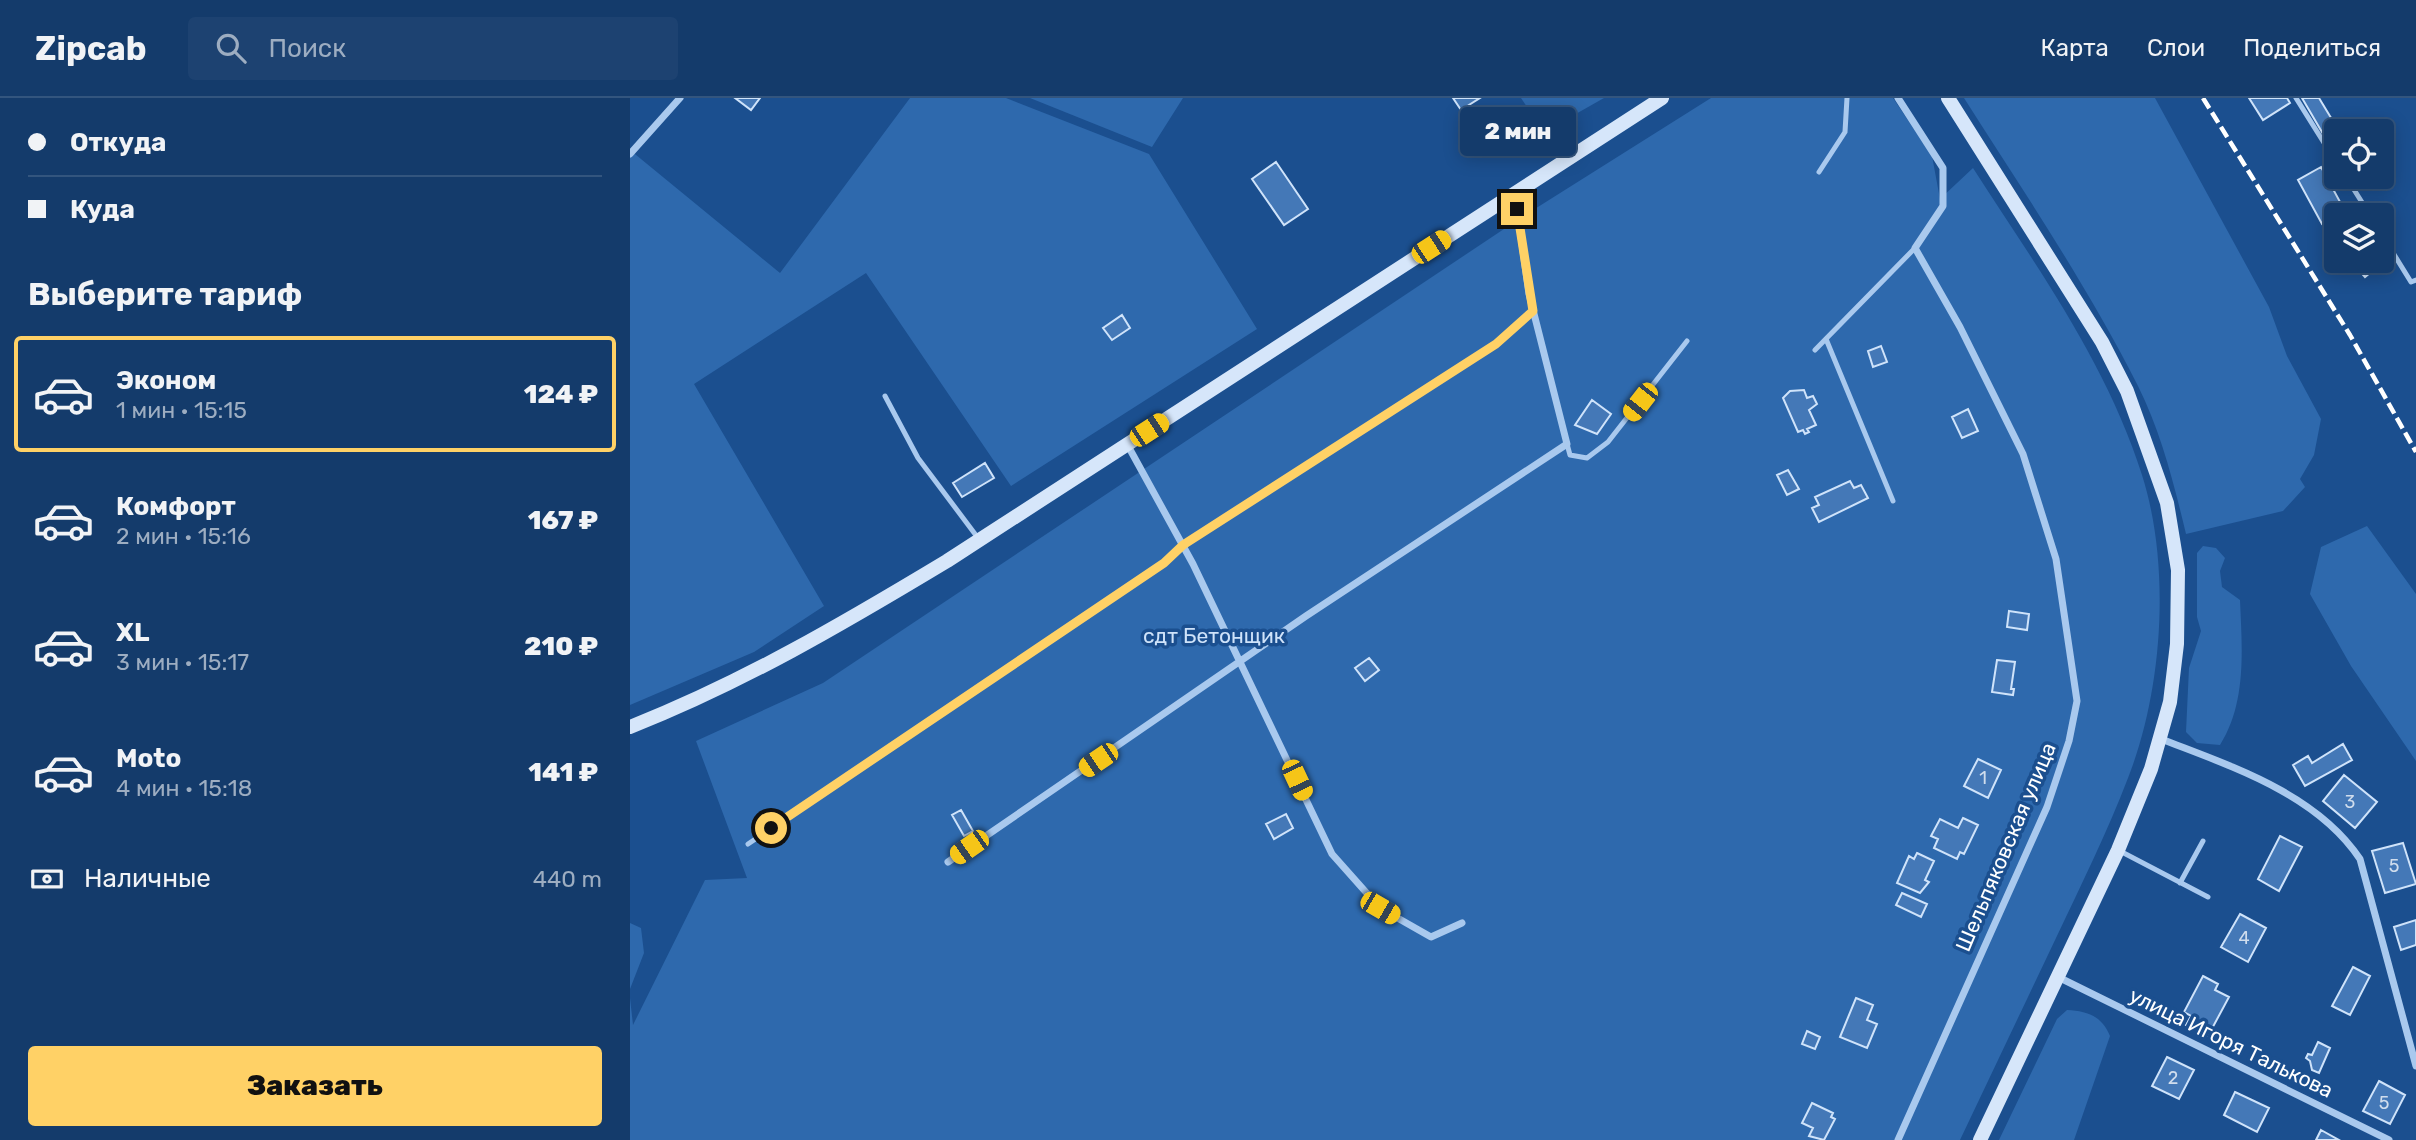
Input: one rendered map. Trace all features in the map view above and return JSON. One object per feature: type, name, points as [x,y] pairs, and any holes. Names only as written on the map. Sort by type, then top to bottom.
[{"type":"main road","points":[[630,727],[701,699],[833,629],[980,540],[1662,98]]},
{"type":"main road","points":[[1948,98],[2102,342],[2148,444],[2167,503],[2178,570],[2177,645],[2170,702],[2161,739],[2139,802],[2118,850],[1980,1140]]},
{"type":"street","points":[[630,154],[680,98]]},
{"type":"street","points":[[1898,98],[1943,168],[1943,206],[1915,248]]},
{"type":"street","points":[[948,862],[1241,661],[1567,443],[1533,311],[1515,193]]},
{"type":"street","name":"Шельпяковская улица","points":[[1898,1140],[2047,807],[2070,741],[2077,701],[2056,559],[2023,454],[1960,327],[1915,248]]},
{"type":"street","points":[[1128,444],[1183,545],[1241,661],[1332,854],[1380,908],[1431,937],[1462,923]]},
{"type":"street","points":[[2161,739],[2245,771],[2287,793],[2349,842],[2360,859],[2416,1066]]},
{"type":"street","name":"улица Игоря Талькова","points":[[2058,976],[2389,1140]]},
{"type":"lane","points":[[1819,172],[1845,132],[1847,98]]},
{"type":"lane","points":[[2296,98],[2324,143]]},
{"type":"lane","points":[[1815,350],[1915,248]]},
{"type":"lane","points":[[2394,254],[2411,282],[2416,280]]},
{"type":"lane","points":[[748,844],[1164,563],[1183,545],[1496,344],[1533,311]]},
{"type":"lane","points":[[1825,339],[1893,501]]},
{"type":"lane","points":[[1567,443],[1570,455],[1587,458],[1608,442],[1687,341]]},
{"type":"lane","points":[[885,396],[918,458],[980,540]]},
{"type":"lane","points":[[2180,883],[2203,841]]},
{"type":"lane","points":[[2118,850],[2208,897]]},
{"type":"green space","points":[[910,98],[1006,98],[1149,154],[1257,329],[1011,486],[866,273],[694,384],[824,606],[754,652],[630,705],[630,150],[780,273]]},
{"type":"green space","points":[[1030,98],[1183,98],[1152,147]]},
{"type":"green space","points":[[1521,98],[1604,98],[1544,132]]},
{"type":"green space","name":"сдт Бетонщик","points":[[1711,98],[1893,98],[1932,156],[1940,199],[1973,168],[2090,354],[2127,434],[2151,510],[2160,587],[2159,627],[2149,706],[2140,743],[2103,839],[1960,1140],[630,1140],[630,998],[633,1025],[705,880],[747,878],[696,741],[823,683],[1522,217]]},
{"type":"green space","points":[[1964,98],[2155,98],[2269,307],[2287,356],[2321,419],[2314,455],[2300,479],[2305,487],[2283,511],[2186,534],[2160,440],[2138,386],[2077,276]]},
{"type":"green space","points":[[2367,526],[2416,594],[2416,761],[2351,666],[2310,594],[2321,547]]},
{"type":"green space","points":[[2203,546],[2216,548],[2225,558],[2220,571],[2222,587],[2240,600],[2242,656],[2239,693],[2229,728],[2220,745],[2197,743],[2186,732],[2189,668],[2201,631],[2197,617],[2197,553]]},
{"type":"green space","points":[[630,923],[641,928],[644,953],[630,989]]},
{"type":"green space","points":[[2067,1010],[2098,1019],[2110,1036],[2074,1140],[1999,1140],[2057,1019]]},
{"type":"building","points":[[735,98],[760,98],[751,110]]},
{"type":"building","points":[[1453,98],[1480,98],[1461,110]]},
{"type":"building","points":[[2249,98],[2287,98],[2290,103],[2263,120]]},
{"type":"building","points":[[2302,98],[2319,98],[2332,119],[2324,119],[2324,136]]},
{"type":"building","points":[[1276,162],[1308,209],[1284,225],[1252,179]]},
{"type":"building","points":[[2321,167],[2324,172],[2324,189],[2333,189],[2341,203],[2324,203],[2324,223],[2322,224],[2298,180]]},
{"type":"building","points":[[1122,315],[1130,328],[1112,340],[1103,328]]},
{"type":"building","points":[[1881,346],[1887,362],[1873,367],[1868,351]]},
{"type":"building","points":[[1804,390],[1807,398],[1813,396],[1817,404],[1809,410],[1816,425],[1807,429],[1809,432],[1805,434],[1803,430],[1798,432],[1783,398],[1790,391]]},
{"type":"building","points":[[1592,400],[1611,414],[1597,434],[1575,425]]},
{"type":"building","points":[[1968,409],[1978,431],[1962,438],[1952,417]]},
{"type":"building","points":[[985,463],[994,478],[962,497],[953,483]]},
{"type":"building","points":[[1788,470],[1799,489],[1787,495],[1777,475]]},
{"type":"building","points":[[1850,481],[1854,488],[1861,485],[1868,498],[1819,522],[1812,508],[1819,505],[1815,497]]},
{"type":"building","points":[[2009,611],[2029,614],[2027,630],[2007,627]]},
{"type":"building","points":[[1369,658],[1379,670],[1365,681],[1355,668]]},
{"type":"building","points":[[1997,660],[2015,662],[2011,689],[2014,689],[2013,695],[1992,692]]},
{"type":"building","points":[[2343,744],[2352,760],[2305,786],[2293,765],[2308,756],[2312,763]]},
{"type":"building","points":[[1978,759],[2001,770],[1988,798],[1964,786]]},
{"type":"building","points":[[2344,775],[2377,802],[2355,828],[2323,801]]},
{"type":"building","points":[[961,810],[973,831],[964,836],[952,815]]},
{"type":"building","points":[[1286,814],[1293,828],[1274,839],[1266,824]]},
{"type":"building","points":[[1963,818],[1978,825],[1964,854],[1960,852],[1957,859],[1934,848],[1938,839],[1931,836],[1940,819],[1958,828]]},
{"type":"building","points":[[2280,836],[2302,847],[2279,891],[2258,879]]},
{"type":"building","points":[[2403,843],[2416,884],[2385,893],[2372,851]]},
{"type":"building","points":[[1917,853],[1934,861],[1925,880],[1929,882],[1920,893],[1897,883],[1909,856],[1914,859]]},
{"type":"building","points":[[1902,893],[1927,904],[1921,917],[1896,905]]},
{"type":"building","points":[[2240,914],[2266,928],[2248,962],[2221,947]]},
{"type":"building","points":[[2416,920],[2416,945],[2401,950],[2394,927]]},
{"type":"building","points":[[2353,967],[2370,976],[2350,1015],[2332,1006]]},
{"type":"building","points":[[2203,976],[2218,984],[2215,990],[2229,997],[2208,1036],[2186,1025],[2191,1016],[2184,1012]]},
{"type":"building","points":[[1856,998],[1873,1005],[1867,1020],[1877,1024],[1867,1048],[1840,1037]]},
{"type":"building","points":[[1807,1031],[1820,1037],[1815,1049],[1802,1044]]},
{"type":"building","points":[[2318,1042],[2330,1048],[2319,1073],[2312,1070],[2310,1061],[2306,1058],[2308,1054],[2312,1055]]},
{"type":"building","points":[[2167,1057],[2194,1070],[2179,1099],[2152,1086]]},
{"type":"building","points":[[2379,1081],[2405,1095],[2390,1124],[2363,1111]]},
{"type":"building","points":[[2235,1092],[2269,1108],[2257,1132],[2224,1115]]},
{"type":"building","points":[[1812,1103],[1833,1113],[1831,1117],[1835,1119],[1824,1140],[1809,1136],[1813,1128],[1802,1123]]},
{"type":"building","points":[[2321,1130],[2339,1140],[2316,1140]]},
{"type":"railway","points":[[2203,98],[2350,335],[2416,452]]},
{"type":"route","points":[[771,828],[1164,563],[1183,545],[1496,344],[1533,311],[1517,209]]}]
